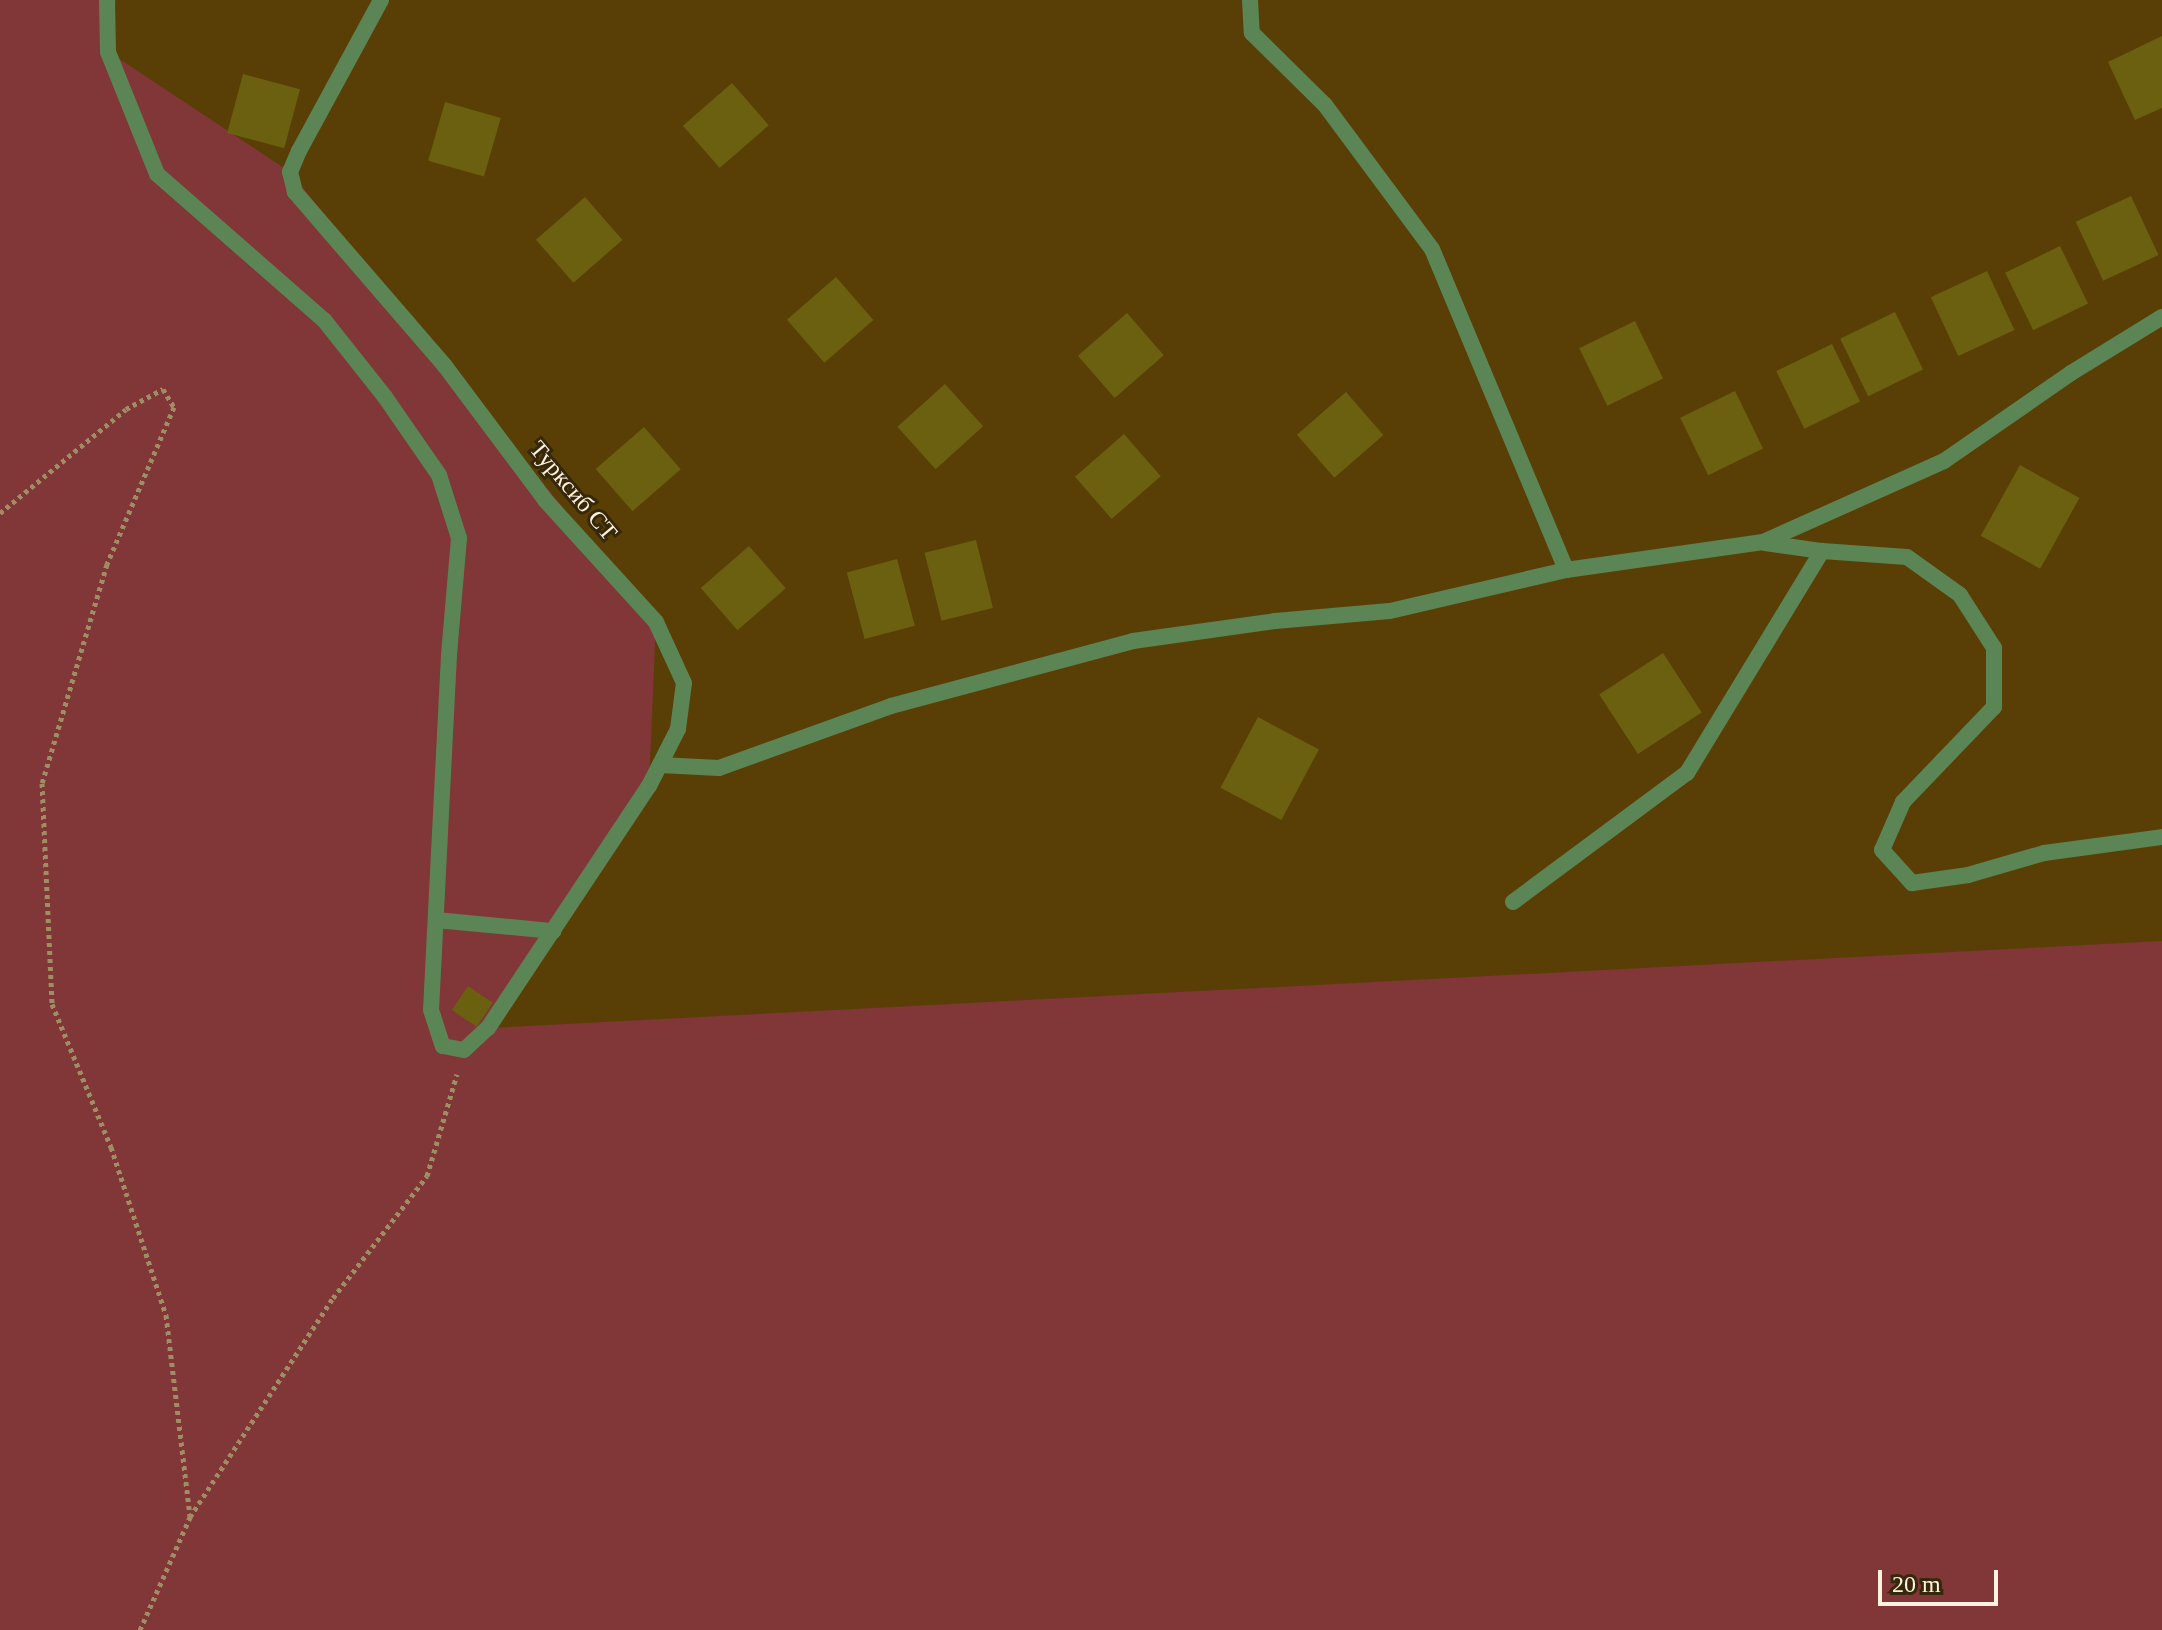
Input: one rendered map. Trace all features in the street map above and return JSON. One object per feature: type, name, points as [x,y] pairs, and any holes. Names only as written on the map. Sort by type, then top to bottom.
[{"type":"lane","points":[[107,0],[108,52],[157,174],[324,320],[385,397],[439,475],[459,538],[431,1010],[443,1046],[464,1050]]},
{"type":"lane","name":"Турксиб СТ","points":[[381,0],[299,151],[290,172],[295,192],[445,366],[546,501],[656,622],[684,683],[678,729],[660,765],[488,1028],[464,1050]]},
{"type":"lane","points":[[1250,0],[1252,33],[1325,105],[1432,249],[1566,570]]},
{"type":"lane","points":[[660,765],[719,768],[891,706],[1133,641],[1275,621],[1390,611],[1566,570],[1763,542],[1944,461],[2071,373],[2162,317]]},
{"type":"lane","points":[[1763,542],[1822,551],[1907,557],[1960,595],[1994,648],[1994,707],[1903,802],[1882,850],[1912,883],[1968,875],[2044,853],[2162,837]]},
{"type":"lane","points":[[1513,902],[1687,773],[1822,551]]},
{"type":"lane","points":[[436,920],[553,931]]},
{"type":"path","points":[[0,513],[126,409],[163,389],[174,407],[107,564],[42,783],[52,1004],[111,1147],[166,1315],[190,1517]]},
{"type":"path","points":[[140,1630],[190,1517],[333,1298],[427,1176],[464,1050]]},
{"type":"shaded area","points":[[0,0],[116,0],[109,52],[290,172],[656,622],[649,786],[489,1028],[2162,941],[2162,1630],[0,1630]]},
{"type":"building","points":[[2162,36],[2162,108],[2135,120],[2108,62]]},
{"type":"building","points":[[243,74],[300,89],[284,148],[227,133]]},
{"type":"building","points":[[732,83],[769,125],[720,168],[683,126]]},
{"type":"building","points":[[445,102],[501,118],[484,177],[428,161]]},
{"type":"building","points":[[2131,196],[2158,255],[2103,281],[2076,222]]},
{"type":"building","points":[[585,197],[622,240],[573,283],[536,240]]},
{"type":"building","points":[[2060,246],[2088,304],[2033,330],[2005,273]]},
{"type":"building","points":[[1987,271],[2014,330],[1958,356],[1931,297]]},
{"type":"building","points":[[836,277],[873,320],[824,363],[787,320]]},
{"type":"building","points":[[1895,312],[1923,370],[1868,396],[1840,339]]},
{"type":"building","points":[[1127,313],[1164,355],[1115,398],[1078,356]]},
{"type":"building","points":[[1635,321],[1663,379],[1607,406],[1579,348]]},
{"type":"building","points":[[1832,344],[1860,402],[1804,429],[1776,371]]},
{"type":"building","points":[[945,384],[983,426],[936,469],[897,427]]},
{"type":"building","points":[[1735,391],[1763,449],[1708,475],[1680,418]]},
{"type":"building","points":[[1346,392],[1383,435],[1334,478],[1297,435]]},
{"type":"building","points":[[644,427],[681,469],[632,511],[596,469]]},
{"type":"building","points":[[1124,434],[1161,476],[1112,519],[1075,477]]},
{"type":"building","points":[[2020,465],[2079,498],[2040,569],[1981,536]]},
{"type":"building","points":[[976,540],[993,608],[942,621],[925,553]]},
{"type":"building","points":[[749,546],[786,588],[737,630],[701,588]]},
{"type":"building","points":[[897,559],[915,626],[865,639],[847,572]]},
{"type":"building","points":[[1663,653],[1702,713],[1638,754],[1599,694]]},
{"type":"building","points":[[1258,717],[1319,749],[1281,820],[1220,788]]},
{"type":"building","points":[[468,986],[493,1003],[477,1027],[452,1010]]}]
